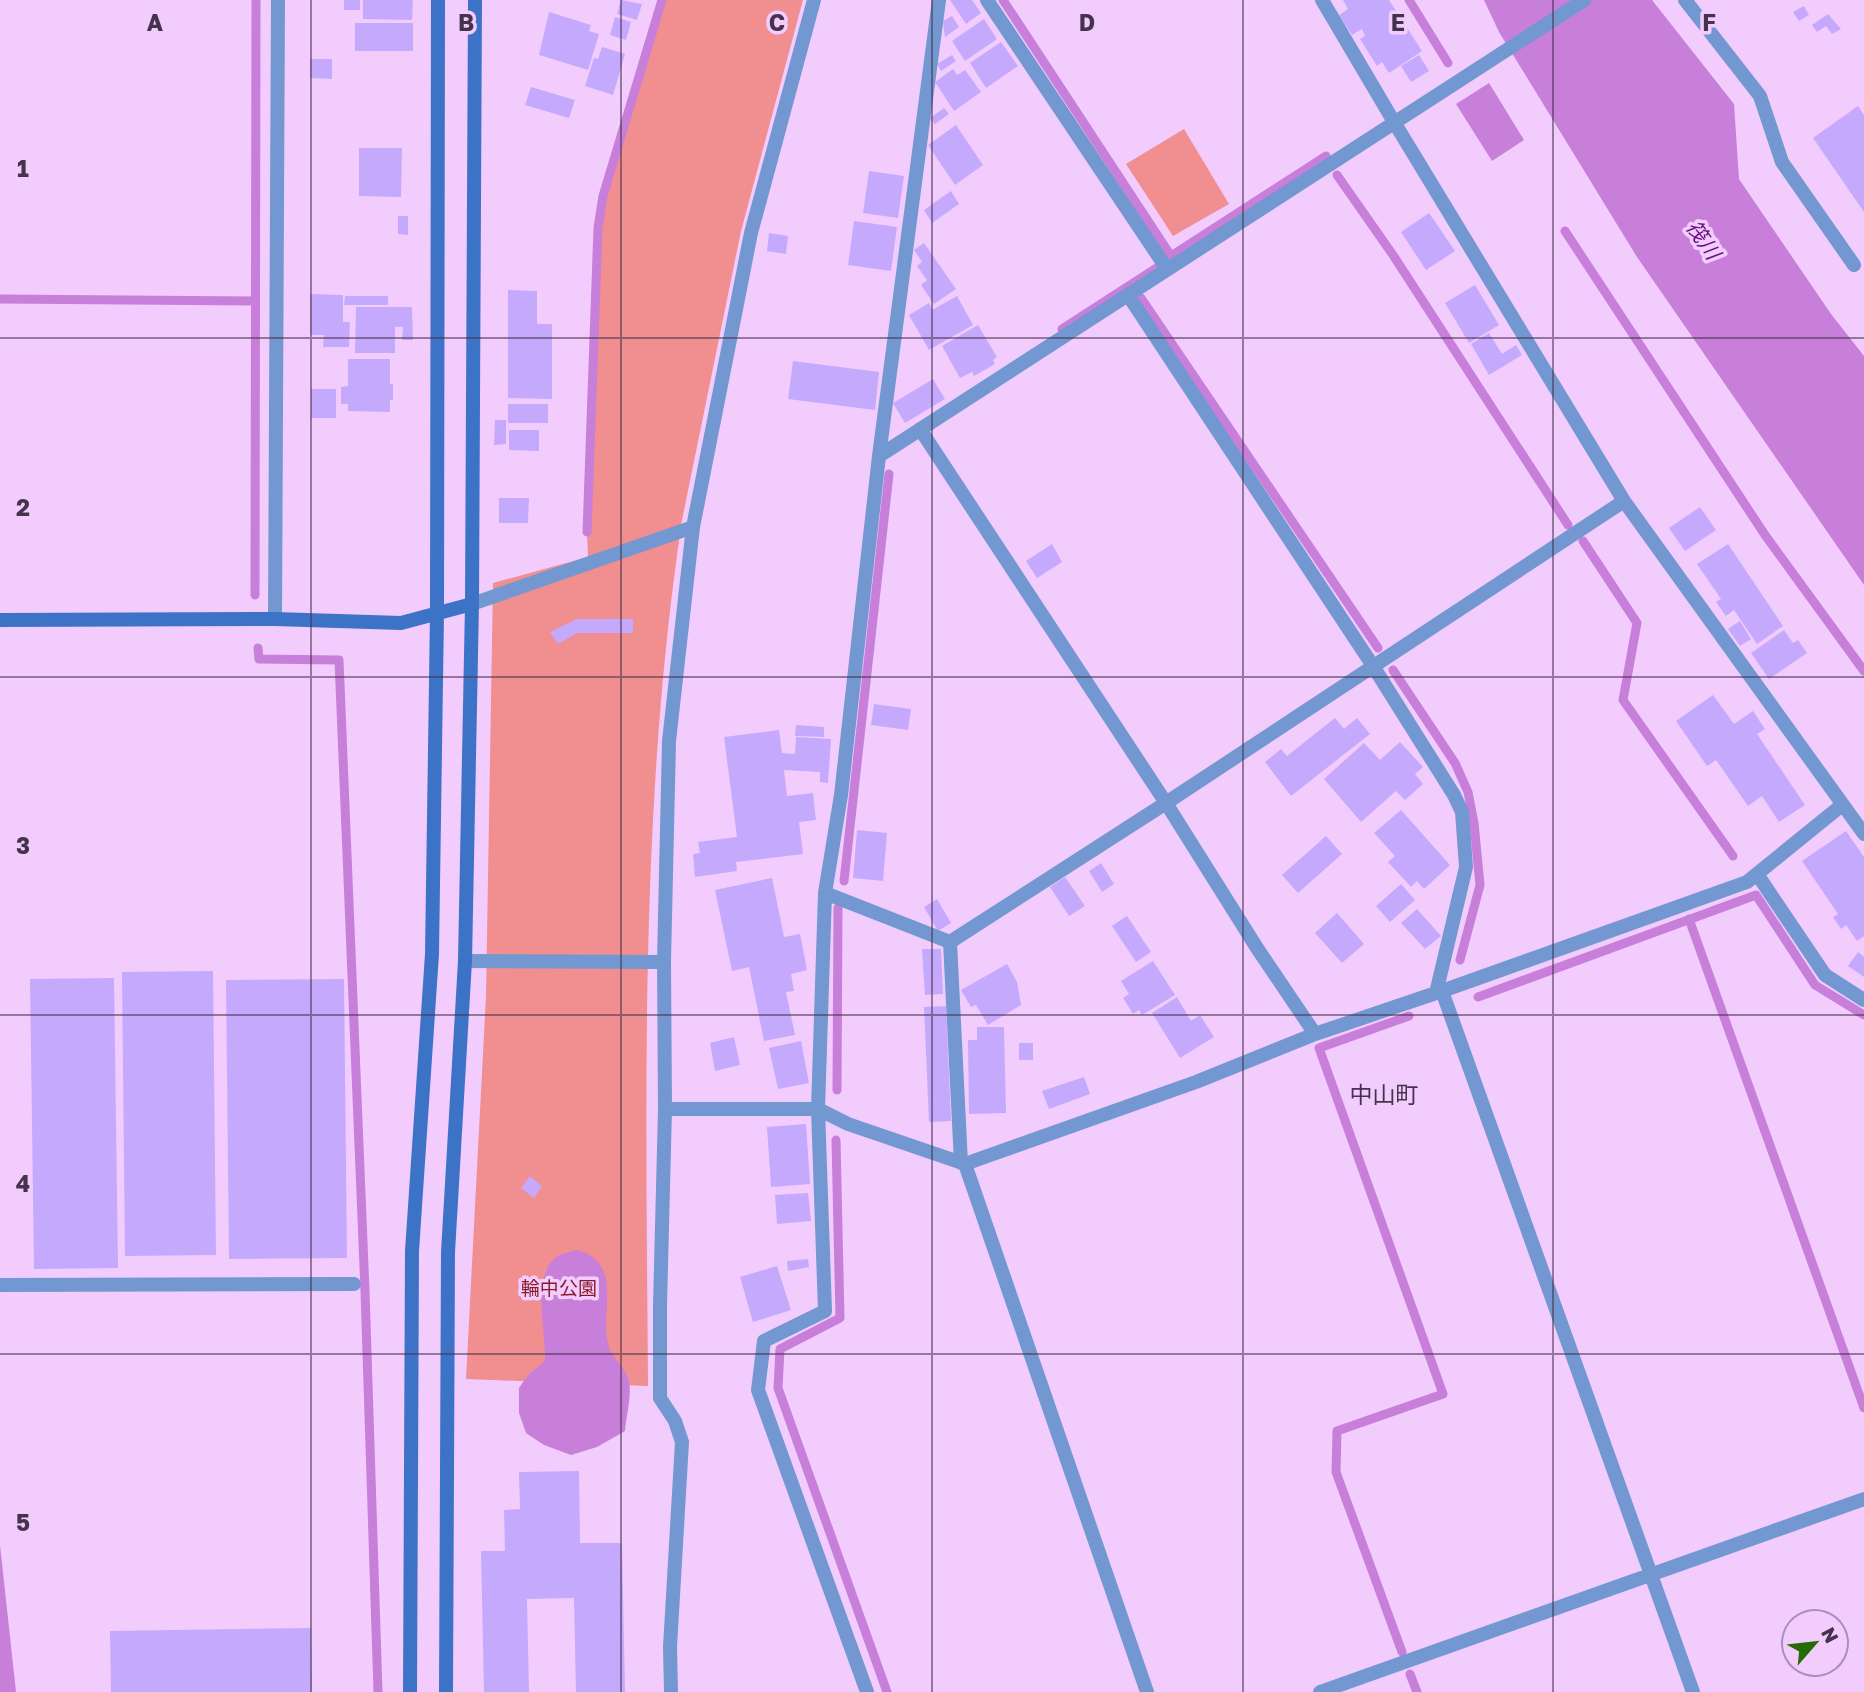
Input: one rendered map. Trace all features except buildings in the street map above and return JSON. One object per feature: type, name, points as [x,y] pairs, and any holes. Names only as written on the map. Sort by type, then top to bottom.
[{"type":"street","points":[[275,619],[278,0]]},
{"type":"street","points":[[410,1692],[412,1251],[432,954],[437,613],[438,0]]},
{"type":"street","points":[[446,1692],[448,1252],[465,961],[472,604],[475,0]]},
{"type":"street","points":[[671,1692],[670,1647],[682,1442],[675,1421],[660,1398],[669,741],[693,527],[751,233],[814,0]]},
{"type":"street","points":[[867,1692],[758,1390],[764,1341],[825,1311],[818,1108],[825,893],[842,795],[879,456],[939,0]]},
{"type":"street","points":[[987,0],[1167,269]]},
{"type":"street","points":[[1322,0],[1624,501],[1864,834]]},
{"type":"street","points":[[879,456],[1584,0]]},
{"type":"street","points":[[1685,0],[1760,96],[1782,162],[1854,265]]},
{"type":"street","points":[[1128,295],[1373,666],[1462,812],[1466,867],[1439,992],[1693,1692]]},
{"type":"street","points":[[920,429],[1315,1034]]},
{"type":"street","points":[[950,942],[1624,501]]},
{"type":"street","points":[[0,620],[275,619],[401,623],[472,604],[693,527]]},
{"type":"street","points":[[665,1109],[818,1108],[848,1124],[962,1163],[1196,1082],[1315,1034],[1747,882],[1842,806]]},
{"type":"street","points":[[1757,874],[1825,975],[1864,1000]]},
{"type":"street","points":[[825,893],[950,942]]},
{"type":"street","points":[[950,942],[962,1163],[1147,1692]]},
{"type":"street","points":[[465,961],[664,962]]},
{"type":"street","points":[[0,1285],[354,1284]]},
{"type":"street","points":[[1320,1692],[1864,1499]]},
{"type":"green space","name":"輪中公園","points":[[662,0],[803,0],[741,231],[682,520],[668,628],[658,736],[648,952],[648,1386],[466,1379],[486,996],[493,583],[588,557],[598,228],[603,196]]},
{"type":"green space","points":[[1184,129],[1229,204],[1173,236],[1126,164]]},
{"type":"water","name":"筏川","points":[[1484,0],[1652,0],[1734,104],[1739,179],[1831,314],[1864,356],[1864,585],[1637,257],[1499,32]]},
{"type":"water","points":[[1489,83],[1524,140],[1492,161],[1456,104]]},
{"type":"water","points":[[577,1250],[591,1256],[601,1265],[607,1289],[608,1344],[628,1377],[630,1393],[625,1431],[597,1447],[571,1455],[544,1445],[526,1433],[519,1413],[519,1388],[528,1375],[545,1361],[542,1295],[546,1270],[557,1257]]},
{"type":"water","points":[[0,1545],[16,1692],[0,1692]]},
{"type":"waterway","points":[[255,595],[256,0]]},
{"type":"waterway","points":[[587,532],[598,228],[603,196],[662,0]]},
{"type":"waterway","points":[[1003,0],[1171,256],[1326,156]]},
{"type":"waterway","points":[[1409,0],[1448,63]]},
{"type":"waterway","points":[[1337,175],[1393,255],[1568,525]]},
{"type":"waterway","points":[[1565,231],[1765,535],[1864,671]]},
{"type":"waterway","points":[[1062,329],[1158,267]]},
{"type":"waterway","points":[[1141,298],[1378,648]]},
{"type":"waterway","points":[[0,299],[255,301]]},
{"type":"waterway","points":[[844,881],[889,474]]},
{"type":"waterway","points":[[1583,541],[1637,623],[1623,700],[1733,856]]},
{"type":"waterway","points":[[258,648],[259,659],[339,660],[365,1291],[378,1692]]},
{"type":"waterway","points":[[1393,670],[1455,763],[1468,792],[1480,885],[1460,960]]},
{"type":"waterway","points":[[1478,997],[1756,895],[1815,985],[1864,1015]]},
{"type":"waterway","points":[[837,1090],[838,908]]},
{"type":"waterway","points":[[1689,919],[1864,1408]]},
{"type":"waterway","points":[[1402,1652],[1336,1472],[1337,1431],[1443,1394],[1319,1048],[1409,1016]]},
{"type":"waterway","points":[[836,1140],[840,1318],[780,1349],[778,1388],[887,1692]]},
{"type":"waterway","points":[[1410,1674],[1417,1692]]},
{"type":"district","name":"中山町","points":[[1384,1095]]}]
